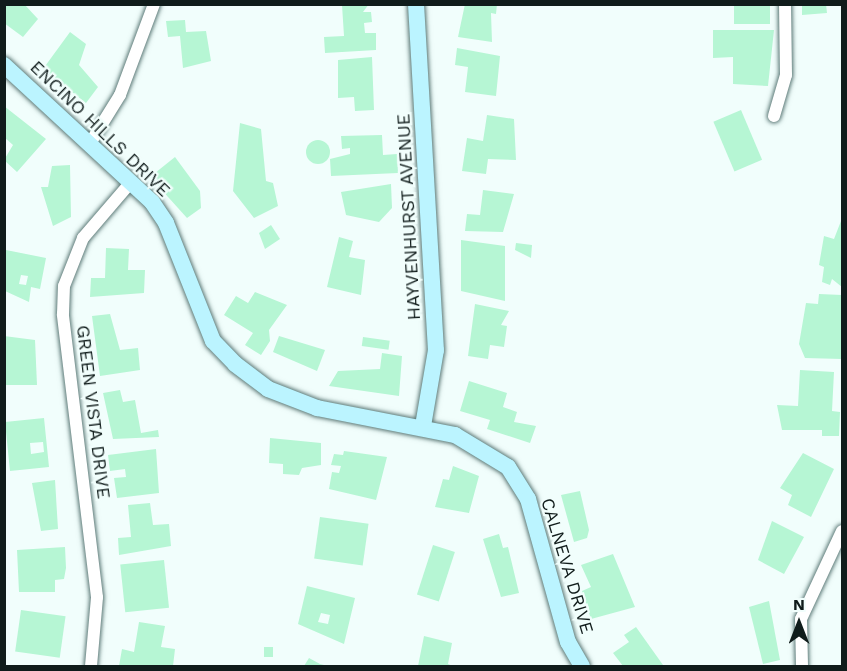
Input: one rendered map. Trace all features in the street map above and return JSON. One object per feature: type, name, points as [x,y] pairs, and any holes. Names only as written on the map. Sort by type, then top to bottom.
[{"type":"main road","name":"HAYVENHURST AVENUE","points":[[416,4],[436,350],[423,426]]},
{"type":"main road","name":"ENCINO HILLS DRIVE","points":[[4,65],[132,182],[166,223],[201,317],[213,342],[235,364],[268,389],[317,408],[423,426]]},
{"type":"main road","name":"CALNEVA DRIVE","points":[[423,426],[480,446],[521,485],[568,642],[582,666]]},
{"type":"street","points":[[89,145],[120,95],[154,4]]},
{"type":"street","points":[[774,116],[786,75],[785,4]]},
{"type":"street","name":"GREEN VISTA DRIVE","points":[[91,666],[97,597],[63,314],[64,286],[83,238],[132,182]]},
{"type":"street","points":[[802,666],[801,619],[843,531]]},
{"type":"building","points":[[4,4],[24,4],[38,19],[23,37],[4,23]]},
{"type":"building","points":[[369,4],[363,12],[371,12],[372,22],[364,23],[365,33],[376,33],[376,50],[325,53],[324,37],[344,36],[342,5]]},
{"type":"building","points":[[465,4],[497,4],[496,14],[491,13],[492,42],[458,37]]},
{"type":"building","points":[[734,4],[770,4],[770,24],[734,24]]},
{"type":"building","points":[[802,4],[826,4],[827,13],[802,15]]},
{"type":"building","points":[[185,20],[186,32],[206,31],[211,61],[183,68],[180,36],[168,37],[166,21]]},
{"type":"building","points":[[713,30],[774,30],[768,86],[733,84],[733,57],[713,58]]},
{"type":"building","points":[[70,32],[86,44],[79,65],[98,87],[86,103],[43,69]]},
{"type":"building","points":[[457,48],[500,56],[496,96],[465,92],[468,67],[455,65]]},
{"type":"building","points":[[372,57],[374,110],[355,111],[354,97],[338,98],[338,60]]},
{"type":"building","points":[[4,106],[46,139],[17,172],[4,160],[13,145],[4,137]]},
{"type":"building","points":[[741,110],[762,160],[734,171],[713,122]]},
{"type":"building","points":[[487,115],[514,119],[516,160],[488,159],[486,174],[462,171],[467,138],[483,141]]},
{"type":"building","points":[[240,123],[261,129],[266,181],[273,183],[278,206],[254,218],[233,191]]},
{"type":"building","points":[[382,135],[383,155],[397,154],[398,173],[331,176],[330,159],[350,154],[350,148],[342,149],[341,136]]},
{"type":"building","points":[[318,140],[323,141],[329,147],[329,157],[323,163],[318,164],[313,163],[307,157],[306,152],[307,147],[313,141]]},
{"type":"building","points":[[175,157],[200,191],[201,208],[187,218],[150,177]]},
{"type":"building","points":[[70,165],[71,217],[53,226],[41,187],[48,187],[52,166]]},
{"type":"building","points":[[391,184],[392,208],[379,222],[346,215],[341,192]]},
{"type":"building","points":[[483,190],[514,194],[503,232],[465,231],[467,214],[480,215]]},
{"type":"building","points":[[841,221],[842,287],[832,279],[830,285],[822,282],[824,267],[819,265],[824,236],[834,239]]},
{"type":"building","points":[[271,225],[280,239],[265,249],[259,233]]},
{"type":"building","points":[[339,237],[353,241],[349,257],[365,260],[361,295],[327,287]]},
{"type":"building","points":[[461,240],[505,246],[505,301],[461,291]]},
{"type":"building","points":[[516,243],[532,245],[531,258],[515,250]]},
{"type":"building","points":[[106,248],[129,249],[128,270],[145,270],[144,293],[90,297],[91,278],[105,278]]},
{"type":"building","points":[[6,250],[46,258],[40,289],[31,287],[29,302],[5,291]],"holes":[[[21,275],[28,276],[26,285],[19,284]]]},
{"type":"building","points":[[255,292],[287,305],[269,330],[270,341],[261,355],[245,345],[253,333],[224,315],[236,296],[248,303]]},
{"type":"building","points":[[819,294],[842,295],[842,359],[805,358],[799,344],[806,303],[818,304]]},
{"type":"building","points":[[475,304],[509,311],[501,325],[507,326],[504,347],[490,345],[488,359],[468,356]]},
{"type":"building","points":[[110,314],[120,350],[138,348],[140,370],[100,376],[92,316]]},
{"type":"building","points":[[4,336],[35,340],[37,385],[4,385]]},
{"type":"building","points":[[279,336],[325,350],[317,371],[273,352]]},
{"type":"building","points":[[363,337],[390,341],[388,350],[362,346]]},
{"type":"building","points":[[382,353],[402,356],[399,396],[329,386],[338,371],[380,369]]},
{"type":"building","points":[[800,370],[834,372],[832,411],[840,412],[839,436],[822,436],[822,430],[782,430],[777,405],[798,406]]},
{"type":"building","points":[[469,381],[507,393],[503,407],[517,412],[514,422],[536,426],[530,443],[487,429],[490,420],[460,411]]},
{"type":"building","points":[[120,390],[123,402],[135,400],[141,433],[158,430],[159,437],[113,439],[103,393]]},
{"type":"building","points":[[44,418],[49,467],[10,471],[5,422]],"holes":[[[43,442],[44,452],[31,454],[30,443]]]},
{"type":"building","points":[[270,438],[321,443],[321,465],[302,468],[299,475],[283,474],[283,464],[269,463]]},
{"type":"building","points":[[156,449],[159,493],[117,498],[114,478],[126,477],[125,469],[110,471],[108,455]]},
{"type":"building","points":[[344,451],[387,457],[376,500],[329,489],[332,472],[339,473],[341,466],[331,465],[334,454],[343,455]]},
{"type":"building","points":[[803,453],[834,469],[811,517],[788,505],[792,495],[780,488]]},
{"type":"building","points":[[453,466],[479,476],[469,513],[435,507],[443,479],[449,480]]},
{"type":"building","points":[[55,480],[58,529],[41,531],[32,483]]},
{"type":"building","points":[[580,491],[589,530],[587,538],[574,542],[561,495]]},
{"type":"building","points":[[150,503],[153,525],[169,524],[171,546],[119,555],[118,538],[131,537],[128,505]]},
{"type":"building","points":[[320,517],[369,524],[363,565],[314,559]]},
{"type":"building","points":[[772,521],[804,537],[784,574],[758,560]]},
{"type":"building","points":[[499,534],[503,548],[508,547],[519,593],[501,597],[483,539]]},
{"type":"building","points":[[433,545],[455,552],[439,602],[417,594]]},
{"type":"building","points":[[65,547],[64,579],[55,580],[55,592],[19,592],[17,550]]},
{"type":"building","points":[[613,554],[635,607],[591,619],[582,591],[591,587],[581,565]]},
{"type":"building","points":[[164,560],[169,608],[125,612],[120,565]]},
{"type":"building","points":[[307,586],[355,598],[344,644],[298,624]],"holes":[[[321,613],[330,615],[328,624],[318,622]]]},
{"type":"building","points":[[769,601],[780,660],[763,664],[749,607]]},
{"type":"building","points":[[21,610],[66,616],[60,658],[15,652]]},
{"type":"building","points":[[139,622],[165,626],[161,647],[175,649],[173,666],[119,666],[122,649],[134,652]]},
{"type":"building","points":[[636,627],[663,665],[623,666],[613,653],[629,642],[624,635]]},
{"type":"building","points":[[424,636],[452,643],[448,664],[453,666],[418,666]]},
{"type":"building","points":[[264,647],[273,647],[273,657],[264,657]]},
{"type":"building","points":[[309,658],[320,664],[328,666],[304,666]]}]
